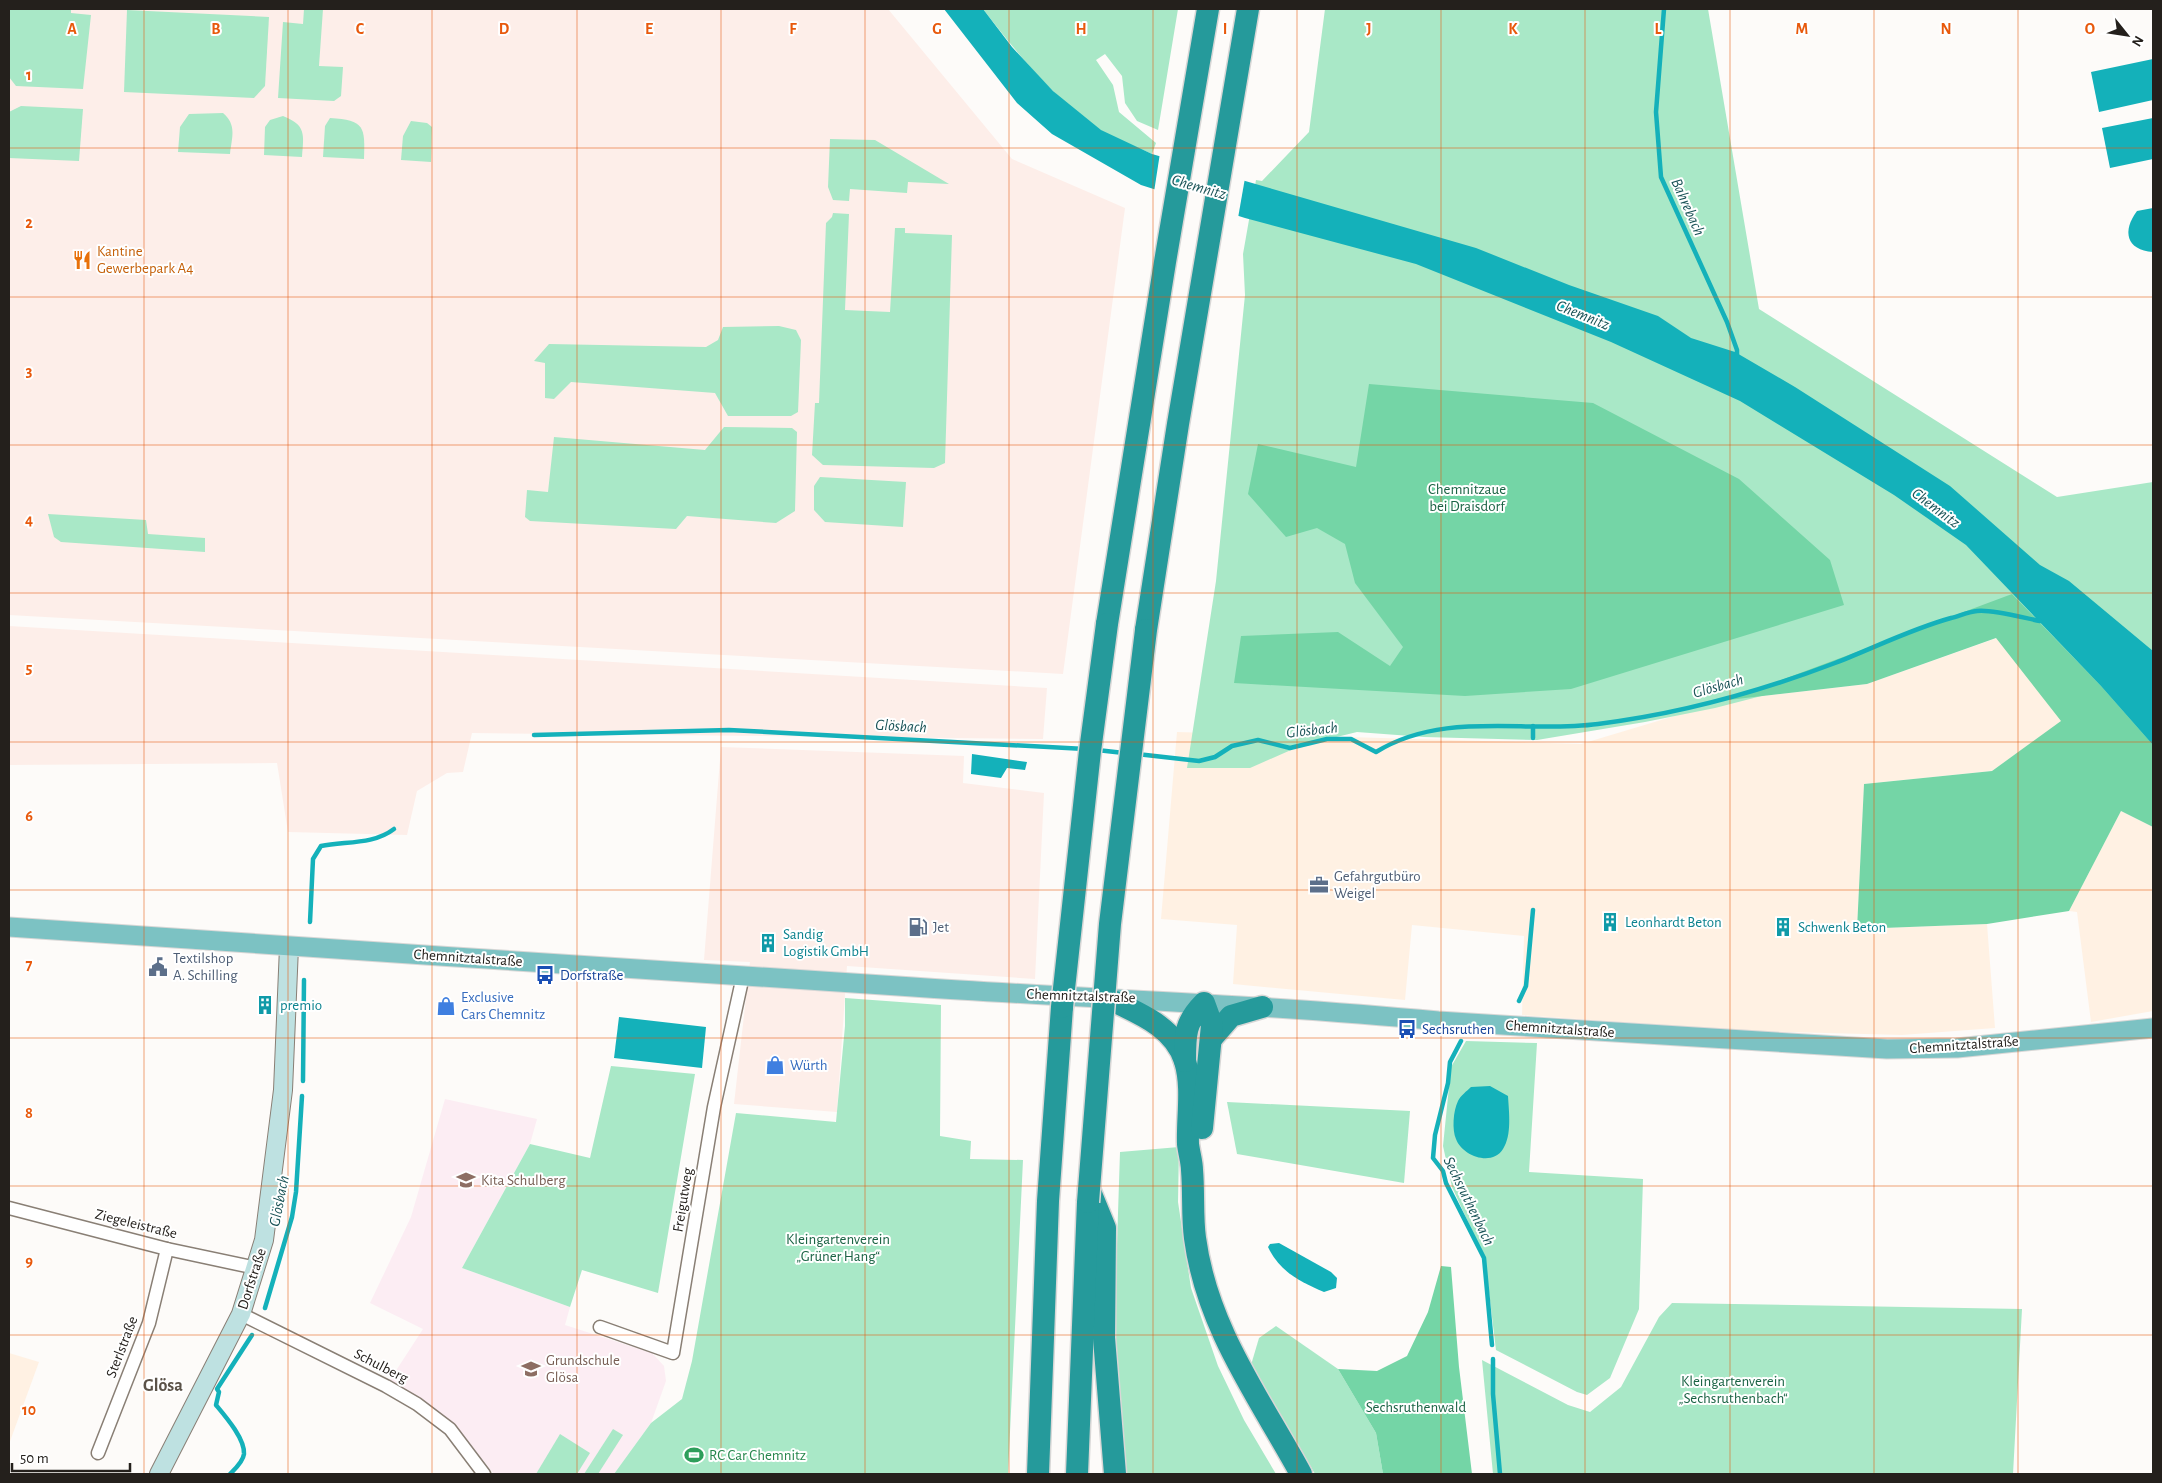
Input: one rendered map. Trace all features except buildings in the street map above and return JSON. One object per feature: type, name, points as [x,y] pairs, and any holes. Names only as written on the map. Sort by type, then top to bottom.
[{"type":"highway","points":[[1035,1468],[1055,1093],[1070,921],[1090,751],[1107,624],[1208,9]]},
{"type":"highway","points":[[1078,1474],[1090,1198],[1110,924],[1146,630],[1178,424],[1248,9]]},
{"type":"highway","points":[[1105,997],[1154,1021],[1178,1047],[1185,1061]]},
{"type":"highway","points":[[1192,1170],[1200,1147],[1211,1039],[1212,1025],[1204,1003],[1192,1015],[1188,1023],[1185,1037],[1185,1061],[1188,1086],[1188,1145],[1192,1170],[1195,1238],[1206,1293],[1237,1365],[1301,1474]]},
{"type":"highway","points":[[1211,1039],[1231,1016],[1262,1007]]},
{"type":"highway","points":[[1090,1198],[1104,1228],[1104,1338],[1114,1474]]},
{"type":"main road","name":"Chemnitztalstraße","points":[[9,927],[1009,993],[1204,1003],[1438,1021],[1887,1049],[1957,1048],[2153,1028]]},
{"type":"street","name":"Dorfstraße","points":[[159,1474],[241,1314],[256,1268],[270,1208],[281,1108],[289,946]]},
{"type":"street","name":"Freigutweg","points":[[600,1328],[673,1353],[714,1107],[742,976]]},
{"type":"street","name":"Ziegeleistraße","points":[[9,1208],[167,1249],[256,1268]]},
{"type":"street","name":"Sterlstraße","points":[[98,1453],[149,1323],[167,1249]]},
{"type":"street","name":"Schulberg","points":[[241,1314],[386,1386],[417,1404],[450,1430],[484,1474]]},
{"type":"shaded area","points":[[9,9],[888,9],[1012,159],[1125,208],[1063,674],[9,615]]},
{"type":"shaded area","points":[[9,626],[1047,688],[1043,739],[472,733],[463,772],[447,773],[417,791],[407,835],[288,832],[277,763],[9,765]]},
{"type":"shaded area","points":[[1997,638],[2062,721],[1992,771],[1864,784],[1857,929],[1987,924],[1995,1028],[1902,1035],[1747,1031],[1522,1015],[1524,936],[1412,925],[1405,1000],[1233,984],[1237,925],[1161,919],[1177,732],[1581,744],[1728,700],[1867,684]]},
{"type":"shaded area","points":[[721,747],[964,756],[963,783],[1044,793],[1035,979],[847,966],[837,1112],[734,1104],[750,962],[704,960]]},
{"type":"shaded area","points":[[2121,811],[2153,827],[2153,1011],[2091,1022],[2077,912],[2069,911]]},
{"type":"shaded area","name":"Grundschule Glösa","points":[[445,1099],[537,1119],[530,1144],[462,1268],[570,1307],[565,1325],[652,1353],[664,1366],[666,1381],[651,1423],[614,1474],[494,1474],[467,1440],[386,1386],[423,1329],[370,1303],[411,1217]]},
{"type":"shaded area","points":[[9,1353],[39,1362],[9,1444]]},
{"type":"green space","points":[[9,9],[71,9],[71,13],[91,15],[83,89],[16,86],[9,77]]},
{"type":"green space","points":[[304,9],[323,9],[319,66],[343,67],[341,96],[334,101],[278,98],[283,22],[303,24]]},
{"type":"green space","points":[[983,9],[1178,9],[1158,130],[1137,121],[1125,103],[1122,76],[1105,54],[1096,60],[1113,85],[1119,112],[1156,143],[1152,154],[1106,134],[1067,104],[1037,74]]},
{"type":"green space","name":"Chemnitzaue bei Draisdorf","points":[[1325,9],[1708,9],[1759,309],[2057,497],[2153,482],[2153,812],[2034,626],[1715,708],[1645,722],[1537,740],[1424,737],[1357,732],[1300,746],[1250,768],[1187,768],[1216,581],[1245,295],[1243,254],[1256,180],[1262,181],[1309,132]]},
{"type":"green space","points":[[127,10],[269,17],[265,86],[254,98],[124,92]]},
{"type":"green space","points":[[21,106],[83,109],[79,161],[9,158],[9,112]]},
{"type":"green space","points":[[223,113],[232,127],[230,154],[178,152],[180,127],[189,114]]},
{"type":"green space","points":[[283,116],[291,119],[302,131],[302,157],[264,155],[265,127],[270,120]]},
{"type":"green space","points":[[330,118],[350,121],[360,127],[364,139],[364,159],[323,157],[325,126]]},
{"type":"green space","points":[[411,121],[427,123],[432,127],[431,162],[401,160],[403,136]]},
{"type":"green space","points":[[830,139],[875,140],[949,184],[908,182],[907,193],[850,189],[849,201],[833,200],[828,187]]},
{"type":"green space","points":[[833,213],[849,214],[845,310],[890,312],[895,228],[905,228],[905,233],[952,235],[945,463],[934,468],[823,465],[812,455],[815,403],[819,403],[826,223]]},
{"type":"green space","points":[[779,326],[796,330],[801,340],[798,412],[791,416],[728,416],[715,393],[571,382],[554,399],[545,398],[545,363],[534,361],[549,344],[706,347],[718,340],[723,327]]},
{"type":"green space","points":[[1369,384],[1593,403],[1739,479],[1830,560],[1844,605],[1571,689],[1465,696],[1234,683],[1241,636],[1338,632],[1390,666],[1403,647],[1355,583],[1345,544],[1317,528],[1286,537],[1248,494],[1258,444],[1356,467]]},
{"type":"green space","points":[[724,427],[792,428],[797,432],[795,511],[776,523],[687,516],[676,529],[530,521],[525,517],[527,490],[548,492],[554,437],[705,450]]},
{"type":"green space","points":[[820,477],[906,482],[903,527],[825,522],[814,510],[814,486]]},
{"type":"green space","points":[[48,514],[146,520],[148,534],[205,538],[205,552],[61,542],[54,537]]},
{"type":"green space","points":[[2012,594],[2101,686],[2153,745],[2153,827],[2121,811],[2069,911],[1987,924],[1857,929],[1864,784],[1992,771],[2061,721],[1996,638],[1867,684],[1728,700]]},
{"type":"green space","name":"Kleingartenverein „Grüner Hang“","points":[[845,998],[941,1005],[940,1136],[971,1141],[970,1159],[1023,1160],[1008,1474],[614,1474],[651,1423],[682,1399],[692,1361],[736,1113],[836,1122],[845,1026]]},
{"type":"green space","points":[[1466,1041],[1537,1043],[1529,1172],[1643,1179],[1639,1309],[1610,1378],[1587,1395],[1577,1392],[1496,1350],[1485,1259],[1452,1187],[1443,1146],[1451,1067]]},
{"type":"green space","points":[[611,1066],[695,1074],[658,1293],[582,1270],[570,1307],[462,1268],[530,1144],[590,1158]]},
{"type":"green space","points":[[1227,1102],[1410,1111],[1404,1183],[1237,1154]]},
{"type":"green space","points":[[1179,1147],[1178,1202],[1191,1288],[1218,1366],[1244,1420],[1276,1474],[1124,1474],[1114,1336],[1120,1152]]},
{"type":"green space","name":"Sechsruthenwald","points":[[1441,1266],[1451,1267],[1459,1367],[1472,1474],[1383,1474],[1376,1433],[1338,1369],[1377,1371],[1407,1356],[1428,1312]]},
{"type":"green space","name":"Kleingartenverein „Sechsruthenbach“","points":[[1672,1303],[2022,1309],[2013,1474],[1493,1474],[1482,1360],[1568,1405],[1590,1412],[1621,1387],[1659,1317]]},
{"type":"green space","points":[[1276,1326],[1338,1369],[1376,1433],[1383,1474],[1315,1474],[1251,1365],[1259,1338]]},
{"type":"green space","points":[[613,1429],[623,1435],[598,1474],[584,1474]]},
{"type":"green space","points":[[560,1434],[590,1453],[577,1474],[536,1474]]},
{"type":"water","name":"Chemnitz","points":[[944,9],[983,9],[1012,47],[1053,91],[1101,130],[1152,154],[1476,248],[1569,285],[1658,316],[1691,338],[1735,352],[1795,387],[1950,486],[2040,565],[2069,581],[2153,651],[2153,745],[2101,686],[1966,545],[1894,495],[1740,401],[1611,342],[1416,264],[1245,218],[1141,185],[1052,134],[1017,103]]},
{"type":"water","points":[[2153,59],[2153,100],[2099,112],[2091,72]]},
{"type":"water","points":[[2153,118],[2153,159],[2110,168],[2102,128]]},
{"type":"water","points":[[2153,208],[2153,252],[2137,248],[2129,238],[2128,232],[2132,218],[2137,211]]},
{"type":"water","points":[[972,754],[1027,762],[1025,770],[1007,768],[1001,778],[971,774]]},
{"type":"water","points":[[619,1017],[706,1027],[702,1068],[614,1058]]},
{"type":"water","points":[[1490,1086],[1508,1096],[1509,1131],[1503,1149],[1492,1157],[1485,1158],[1471,1154],[1459,1145],[1454,1131],[1454,1120],[1456,1105],[1459,1099],[1471,1087]]},
{"type":"water","points":[[1279,1243],[1331,1272],[1337,1278],[1336,1288],[1324,1292],[1291,1275],[1278,1263],[1268,1247],[1270,1244]]},
{"type":"pier","points":[[1160,153],[1245,178],[1238,218],[1154,192]]},
{"type":"waterway","name":"Bahrebach","points":[[1664,9],[1656,112],[1661,177],[1727,322],[1737,350],[1737,358]]},
{"type":"waterway","name":"Glösbach","points":[[1137,754],[1199,761],[1215,757],[1232,746],[1258,740],[1290,748],[1327,739],[1351,739],[1376,752],[1402,739],[1429,731],[1457,727],[1570,726],[1628,720],[1718,701],[1806,674],[1936,622],[1970,612],[1991,611],[2040,621]]},
{"type":"waterway","name":"Sechsruthenbach","points":[[1533,726],[1533,738]]},
{"type":"waterway","name":"Glösbach","points":[[534,735],[729,730],[1085,749]]},
{"type":"waterway","name":"Glösbach","points":[[1097,750],[1124,753]]},
{"type":"waterway","name":"Glösbach","points":[[310,922],[313,859],[321,846],[377,838],[394,829]]},
{"type":"waterway","name":"Sechsruthenbach","points":[[1519,1001],[1526,986],[1533,910]]},
{"type":"waterway","name":"Glösbach","points":[[303,1081],[304,980]]},
{"type":"waterway","name":"Sechsruthenbach","points":[[1461,1041],[1450,1062],[1448,1083],[1435,1135],[1433,1158],[1443,1171],[1446,1183],[1484,1258],[1492,1345]]},
{"type":"waterway","name":"Glösbach","points":[[265,1308],[292,1217],[296,1192],[302,1096]]},
{"type":"waterway","name":"Glösbach","points":[[230,1474],[242,1460],[244,1454],[241,1442],[234,1428],[216,1405],[219,1392],[217,1389],[252,1335]]},
{"type":"waterway","name":"Sechsruthenbach","points":[[1493,1359],[1493,1394],[1500,1474]]},
{"type":"place","name":"Kantine Gewerbepark A4","points":[[82,260]]},
{"type":"place","name":"Gefahrgutbüro Weigel","points":[[1319,885]]},
{"type":"place","name":"Leonhardt Beton","points":[[1610,922]]},
{"type":"place","name":"Jet","points":[[918,927]]},
{"type":"place","name":"Schwenk Beton","points":[[1783,927]]},
{"type":"place","name":"Sandig Logistik GmbH","points":[[768,943]]},
{"type":"place","name":"Textilshop A. Schilling","points":[[158,967]]},
{"type":"place","name":"Dorfstraße","points":[[545,975]]},
{"type":"place","name":"premio","points":[[265,1005]]},
{"type":"place","name":"Exclusive Cars Chemnitz","points":[[446,1006]]},
{"type":"place","name":"Sechsruthen","points":[[1407,1029]]},
{"type":"place","name":"Würth","points":[[775,1065]]},
{"type":"place","name":"Kita Schulberg","points":[[466,1180]]},
{"type":"place","name":"Grundschule Glösa","points":[[531,1369]]},
{"type":"place","name":"RC Car Chemnitz","points":[[694,1455]]},
{"type":"district","name":"Glösa","points":[[163,1386]]}]
